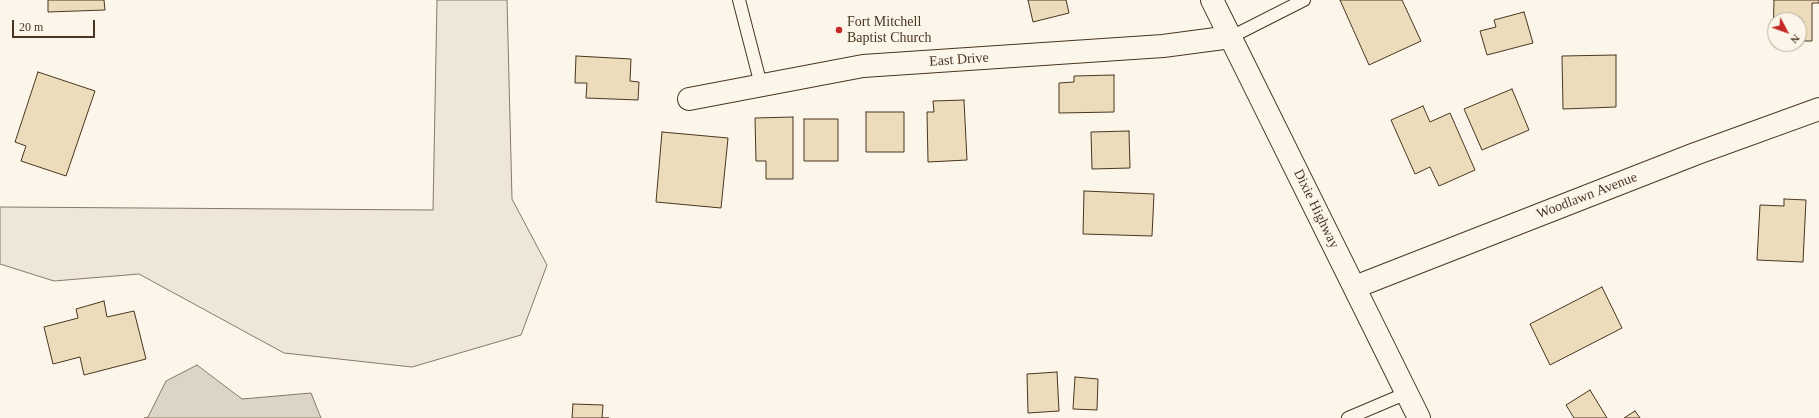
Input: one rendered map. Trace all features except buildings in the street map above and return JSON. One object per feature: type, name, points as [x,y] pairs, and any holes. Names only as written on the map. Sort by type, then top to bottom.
[{"type":"street","name":"Dixie Highway","points":[[1212,0],[1419,418]]},
{"type":"street","name":"East Drive","points":[[689,98],[863,66],[1163,46],[1231,37]]},
{"type":"street","name":"Woodlawn Avenue","points":[[1355,287],[1695,154],[1819,109]]},
{"type":"lane","points":[[739,0],[761,85]]},
{"type":"lane","points":[[1231,37],[1304,0]]},
{"type":"lane","points":[[1348,418],[1407,393]]},
{"type":"shaded area","points":[[437,0],[507,0],[512,199],[547,265],[521,335],[412,367],[284,353],[139,274],[54,281],[0,264],[0,207],[433,210]]},
{"type":"shaded area","points":[[197,365],[242,399],[311,393],[321,418],[144,418],[148,417],[166,381]]},
{"type":"place","name":"Fort Mitchell Baptist Church","points":[[839,30]]}]
